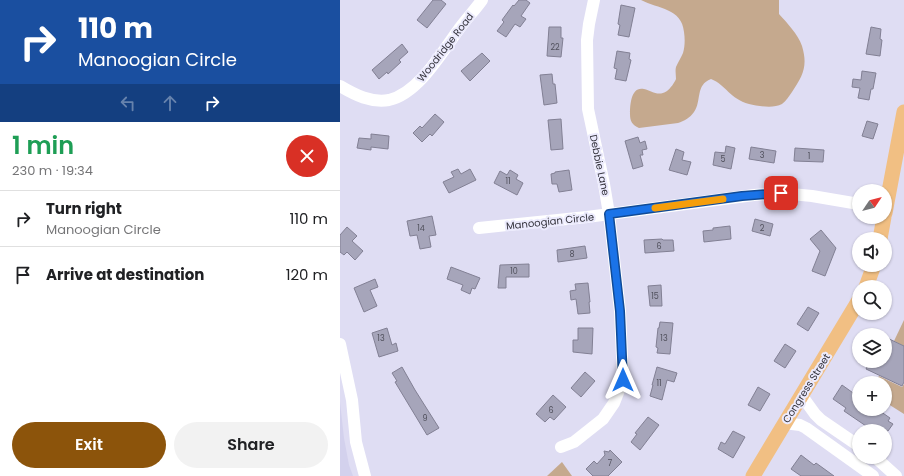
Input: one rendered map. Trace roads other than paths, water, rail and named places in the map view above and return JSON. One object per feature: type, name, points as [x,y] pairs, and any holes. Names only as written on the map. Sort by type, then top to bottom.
[{"type":"main road","points":[[890,184],[904,112]]},
{"type":"main road","name":"Congress Street","points":[[753,476],[852,312]]},
{"type":"street","name":"Woodridge Road","points":[[340,86],[365,98],[376,101],[390,100],[407,92],[434,64],[482,0]]},
{"type":"street","name":"Debbie Lane","points":[[561,447],[574,442],[603,419],[614,403],[622,383],[623,364],[620,311],[609,214],[588,109],[587,40],[594,0]]},
{"type":"street","name":"Manoogian Circle","points":[[479,228],[781,193],[812,196],[852,203]]},
{"type":"street","points":[[340,344],[352,400],[356,442],[365,476]]},
{"type":"street","points":[[802,396],[821,420],[852,441]]},
{"type":"street","points":[[784,423],[800,425],[806,428],[873,476]]},
{"type":"street","points":[[883,464],[896,476]]}]
